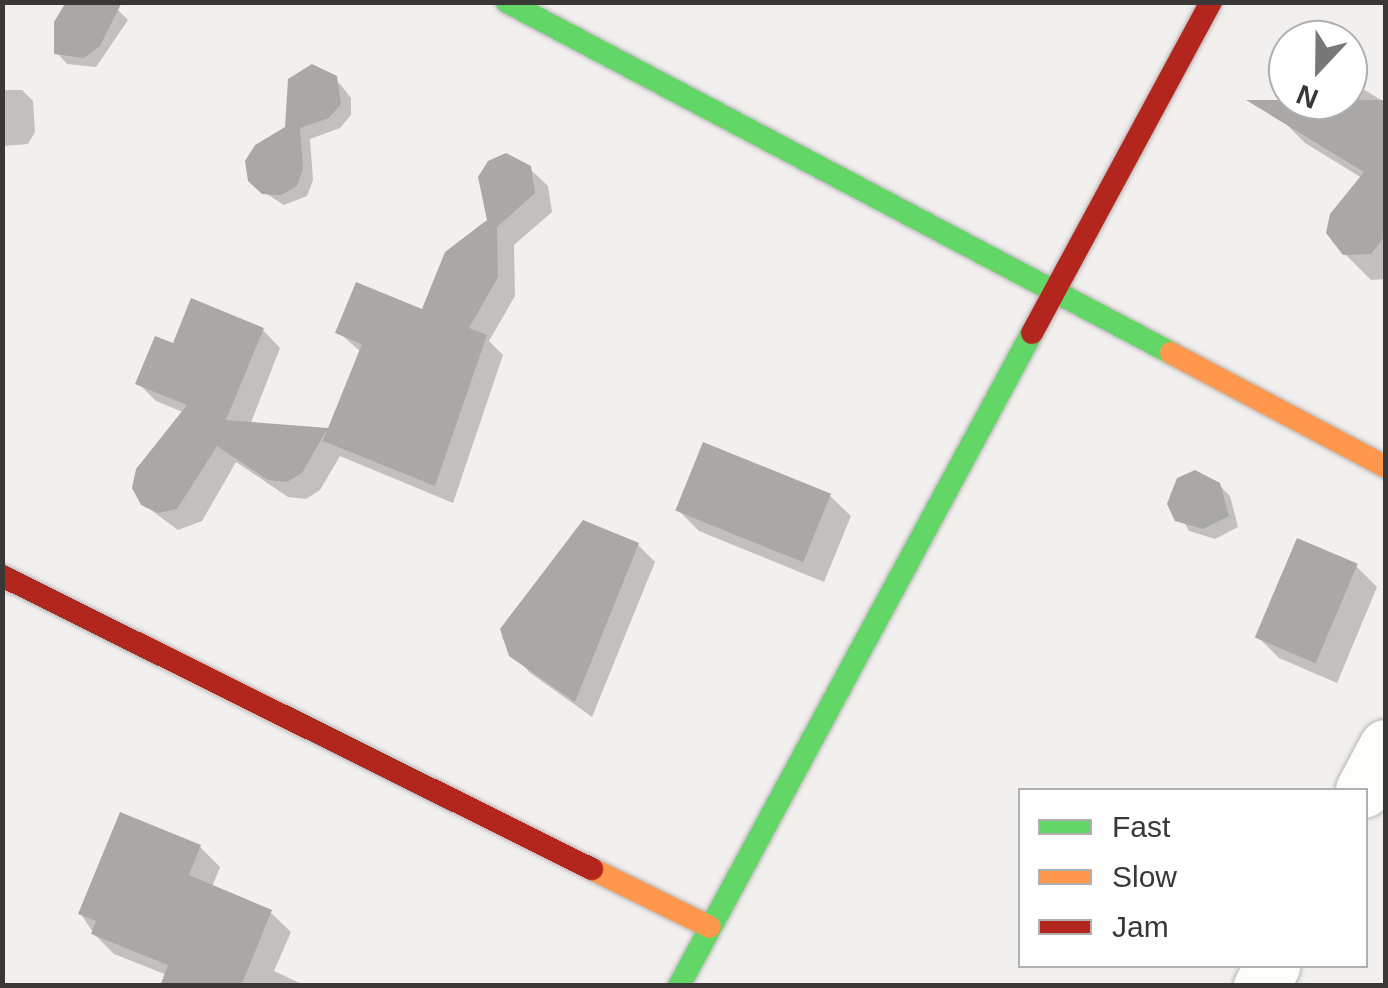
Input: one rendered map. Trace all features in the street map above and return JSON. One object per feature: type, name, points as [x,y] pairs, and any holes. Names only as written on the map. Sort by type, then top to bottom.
[{"type":"street","points":[[507,2],[1386,467]]},
{"type":"street","points":[[680,986],[1050,292],[1210,2]]},
{"type":"street","points":[[2,576],[710,927]]},
{"type":"street","points":[[1364,788],[1386,747]]},
{"type":"building","points":[[66,2],[122,2],[100,46],[84,58],[54,54],[54,22]]},
{"type":"building","points":[[312,64],[337,76],[341,104],[329,118],[300,128],[303,168],[297,186],[281,195],[262,194],[248,181],[245,161],[255,145],[285,127],[288,79]]},
{"type":"building","points":[[1246,100],[1268,100],[1268,113]]},
{"type":"building","points":[[1368,100],[1386,100],[1386,235],[1371,254],[1343,255],[1326,233],[1330,214],[1364,172],[1279,120],[1368,120]]},
{"type":"building","points":[[506,153],[531,166],[535,193],[497,227],[498,277],[469,328],[487,335],[435,486],[323,441],[326,431],[302,473],[287,482],[268,480],[217,446],[177,509],[158,513],[141,505],[132,488],[136,469],[187,405],[135,384],[155,336],[173,343],[191,298],[264,328],[226,420],[328,428],[362,344],[335,333],[356,282],[422,309],[445,252],[487,220],[478,177],[488,161]]},
{"type":"building","points":[[703,442],[831,494],[803,562],[675,511]]},
{"type":"building","points":[[1195,470],[1220,483],[1229,516],[1203,529],[1175,521],[1167,504],[1177,478]]},
{"type":"building","points":[[583,520],[639,543],[575,702],[509,656],[500,629]]},
{"type":"building","points":[[1297,538],[1358,564],[1316,663],[1255,637]]},
{"type":"building","points":[[120,812],[201,845],[189,875],[272,910],[241,986],[160,986],[168,965],[91,934],[96,921],[78,914]]},
{"type":"traffic: fast","points":[[507,2],[1171,353]]},
{"type":"traffic: fast","points":[[679,986],[1032,333]]},
{"type":"traffic: slow","points":[[1171,353],[1386,467]]},
{"type":"traffic: slow","points":[[592,869],[710,927]]},
{"type":"traffic: jam","points":[[1032,333],[1211,2]]},
{"type":"traffic: jam","points":[[2,576],[592,869]]}]
